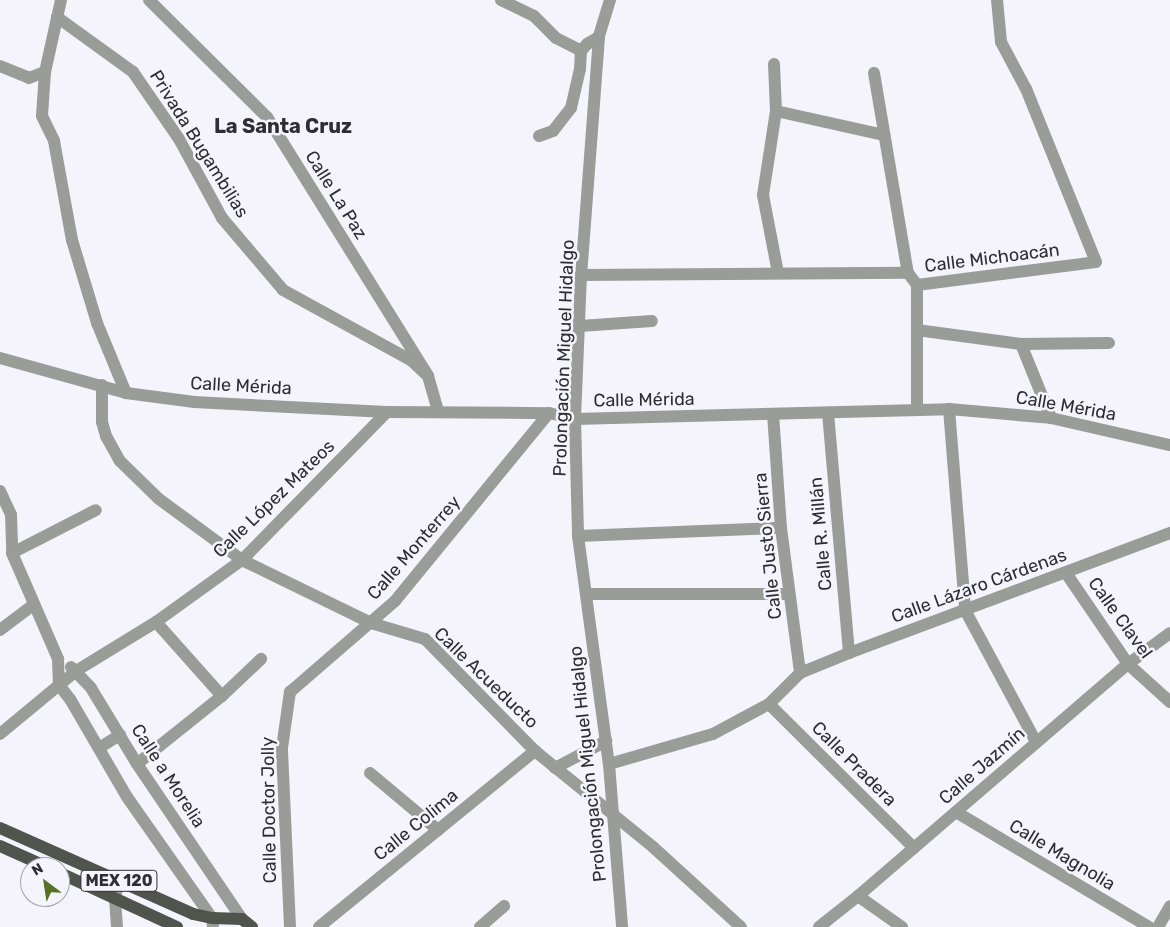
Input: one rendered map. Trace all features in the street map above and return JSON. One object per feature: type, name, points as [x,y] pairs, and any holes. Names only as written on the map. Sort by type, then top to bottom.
[{"type":"main road","name":"MEX 120","points":[[0,828],[213,923],[247,923]]},
{"type":"main road","points":[[16,835],[5,848],[25,857]]},
{"type":"main road","name":"MEX 120","points":[[70,877],[177,927]]},
{"type":"street","points":[[61,0],[45,72],[42,116],[54,141],[72,240],[97,323],[126,393]]},
{"type":"street","name":"Calle La Paz","points":[[149,0],[267,117],[428,376],[438,412]]},
{"type":"street","points":[[501,0],[534,16],[556,38],[581,51]]},
{"type":"street","name":"Prolongación Miguel Hidalgo","points":[[610,0],[599,37],[581,275],[575,419],[578,536],[609,764],[622,927]]},
{"type":"street","name":"Calle Michoacán","points":[[581,275],[908,273],[917,285],[1096,262],[1026,89],[1001,42],[996,0]]},
{"type":"street","name":"Privada Bugambilias","points":[[57,17],[133,72],[179,139],[222,218],[283,290],[412,361],[428,376]]},
{"type":"street","points":[[539,136],[553,131],[571,108],[580,69],[581,51],[599,37]]},
{"type":"street","points":[[774,64],[776,111],[763,195],[778,273]]},
{"type":"street","points":[[0,66],[29,78],[45,72]]},
{"type":"street","points":[[874,73],[908,273]]},
{"type":"street","points":[[776,111],[884,135]]},
{"type":"street","points":[[917,285],[917,410]]},
{"type":"street","points":[[580,326],[652,321]]},
{"type":"street","points":[[917,330],[1021,344],[1109,344]]},
{"type":"street","points":[[1021,344],[1051,418]]},
{"type":"street","name":"Calle Mérida","points":[[0,359],[126,393],[194,402],[387,412],[549,413],[575,419],[949,409],[1051,418],[1170,445]]},
{"type":"street","name":"Calle Acueducto","points":[[102,385],[102,422],[106,436],[120,461],[159,499],[242,560],[371,624],[425,639],[535,751],[654,848],[741,927]]},
{"type":"street","points":[[949,409],[965,610],[1036,742]]},
{"type":"street","name":"Calle López Mateos","points":[[0,734],[76,671],[156,622],[242,560],[387,412]]},
{"type":"street","name":"Calle Monterrey","points":[[290,692],[371,624],[395,601],[549,413]]},
{"type":"street","name":"Calle R. Millán","points":[[828,413],[849,653]]},
{"type":"street","name":"Calle Justo Sierra","points":[[773,414],[781,528],[800,674]]},
{"type":"street","points":[[0,491],[11,515],[12,553],[58,660],[59,685],[70,699],[126,797],[213,923]]},
{"type":"street","points":[[12,553],[96,510]]},
{"type":"street","points":[[578,536],[781,528]]},
{"type":"street","name":"Calle Lázaro Cárdenas","points":[[609,764],[713,734],[768,704],[800,674],[849,653],[1170,533]]},
{"type":"street","name":"Calle Clavel","points":[[1066,573],[1128,664],[1170,702]]},
{"type":"street","points":[[587,594],[789,594]]},
{"type":"street","points":[[0,630],[33,605]]},
{"type":"street","points":[[156,622],[222,696]]},
{"type":"street","name":"Calle Jazmín","points":[[819,927],[858,896],[1128,664],[1170,633]]},
{"type":"street","points":[[137,764],[222,696],[261,659]]},
{"type":"street","name":"Calle a Morelia","points":[[58,660],[76,671],[91,688],[137,764],[247,923]]},
{"type":"street","name":"Calle Doctor Jolly","points":[[290,692],[282,748],[290,927]]},
{"type":"street","name":"Calle Pradera","points":[[768,704],[914,848]]},
{"type":"street","points":[[99,748],[120,735]]},
{"type":"street","points":[[555,768],[606,741]]},
{"type":"street","name":"Calle Colima","points":[[319,927],[535,751]]},
{"type":"street","points":[[370,773],[438,830]]},
{"type":"street","name":"Calle Magnolia","points":[[956,812],[1149,927]]},
{"type":"street","points":[[117,927],[115,897],[120,881]]},
{"type":"street","points":[[858,896],[902,927]]},
{"type":"street","points":[[480,927],[504,906]]},
{"type":"street","points":[[1158,927],[1168,911]]},
{"type":"district","name":"La Santa Cruz","points":[[283,126]]}]
